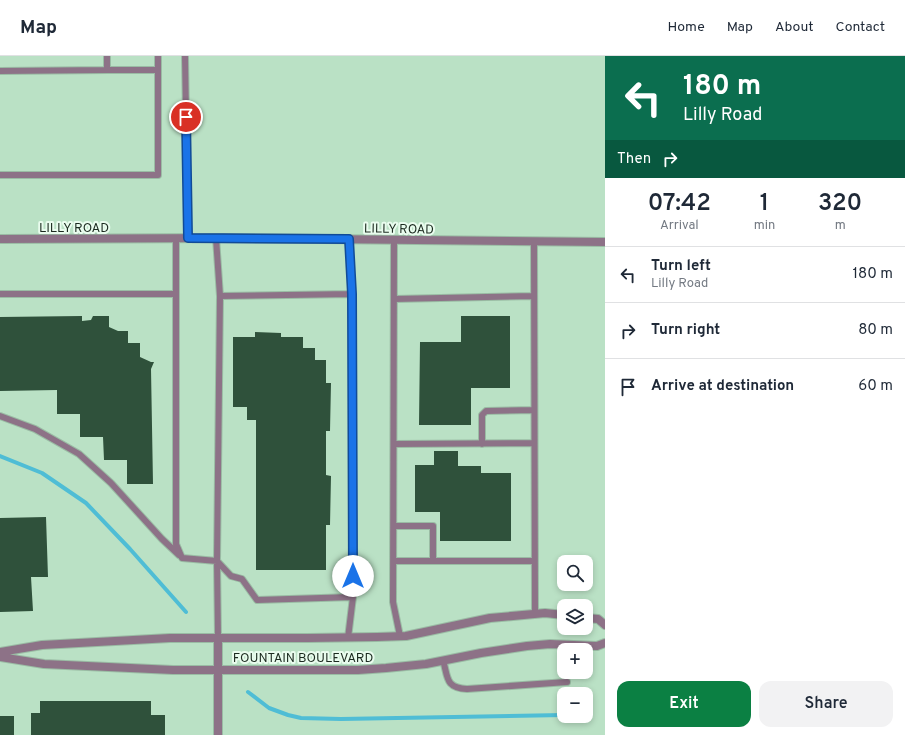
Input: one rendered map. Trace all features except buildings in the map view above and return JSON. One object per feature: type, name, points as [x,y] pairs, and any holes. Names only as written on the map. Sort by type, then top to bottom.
[{"type":"street","name":"LILLY ROAD","points":[[0,239],[216,238],[605,242]]},
{"type":"street","name":"FOUNTAIN BOULEVARD","points":[[0,652],[42,645],[170,638],[348,638],[400,636],[430,632],[490,618],[545,613],[557,614]]},
{"type":"street","points":[[593,619],[598,619],[605,625]]},
{"type":"street","points":[[218,638],[218,735]]},
{"type":"street","name":"FOUNTAIN BOULEVARD","points":[[0,657],[44,664],[173,670],[358,670],[426,664],[527,646],[550,644],[597,646],[605,643]]},
{"type":"lane","points":[[108,56],[108,70]]},
{"type":"lane","points":[[0,175],[158,175],[158,56]]},
{"type":"lane","points":[[185,56],[188,238]]},
{"type":"lane","points":[[0,71],[158,70]]},
{"type":"lane","points":[[176,238],[176,544],[182,558]]},
{"type":"lane","points":[[216,238],[220,296],[217,561],[218,638]]},
{"type":"lane","points":[[348,638],[353,597],[352,294],[349,239]]},
{"type":"lane","points":[[394,240],[394,602],[400,636]]},
{"type":"lane","points":[[534,241],[534,614]]},
{"type":"lane","points":[[0,294],[176,294]]},
{"type":"lane","points":[[220,296],[352,294]]},
{"type":"lane","points":[[394,299],[534,296]]},
{"type":"lane","points":[[482,444],[482,415],[486,411],[534,410]]},
{"type":"lane","points":[[0,416],[35,430],[79,454],[111,483],[162,539],[182,558],[217,561],[231,576],[242,579],[257,600],[353,597]]},
{"type":"lane","points":[[394,444],[534,443]]},
{"type":"lane","points":[[394,526],[433,526],[433,561]]},
{"type":"lane","points":[[394,562],[534,561]]},
{"type":"lane","points":[[443,660],[448,680],[452,686],[458,689],[567,682]]},
{"type":"waterway","points":[[0,456],[42,473],[86,503],[130,549],[186,612]]},
{"type":"waterway","points":[[248,692],[269,708],[301,718],[341,719],[557,715]]},
{"type":"route","points":[[186,117],[188,238],[349,239],[352,294],[353,576]]}]
